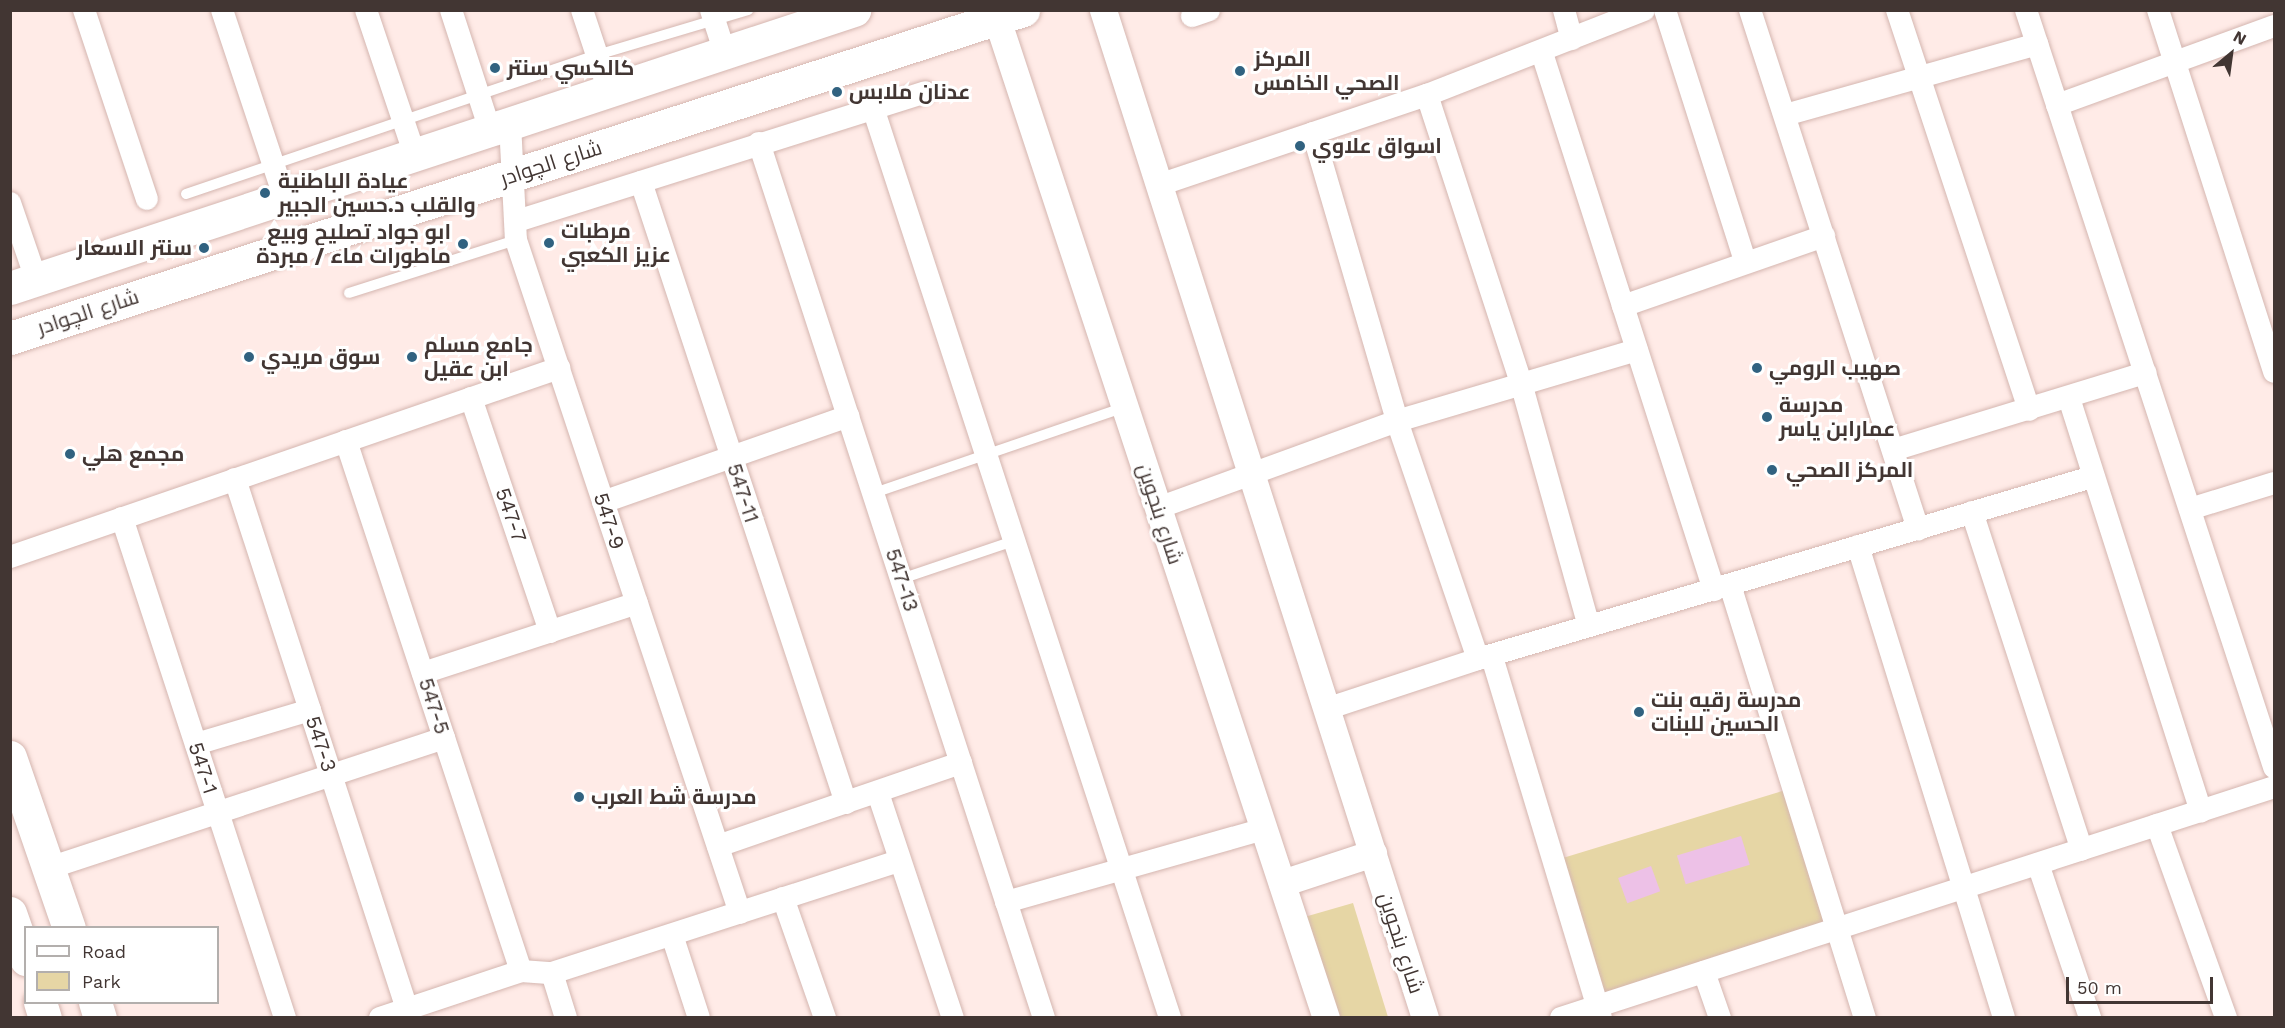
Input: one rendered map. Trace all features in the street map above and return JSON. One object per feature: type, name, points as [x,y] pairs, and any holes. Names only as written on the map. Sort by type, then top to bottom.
[{"type":"main road","points":[[23,284],[414,153],[500,127],[854,10]]},
{"type":"main road","name":"شارع الچوادر","points":[[10,338],[1005,13]]},
{"type":"main road","points":[[10,757],[69,926]]},
{"type":"main road","points":[[10,912],[24,953]]},
{"type":"street","points":[[84,10],[147,199]]},
{"type":"street","points":[[222,10],[284,196]]},
{"type":"street","points":[[366,10],[414,153]]},
{"type":"street","name":"547-9","points":[[451,10],[478,95],[500,127],[510,176],[516,230],[559,368],[740,913]]},
{"type":"street","points":[[582,10],[609,91]]},
{"type":"street","name":"شارع بنجوين","points":[[1103,10],[1425,1017]]},
{"type":"street","points":[[1564,10],[1572,39]]},
{"type":"street","points":[[1158,185],[1427,95],[1542,53],[1644,10]]},
{"type":"street","points":[[1665,10],[1745,261]]},
{"type":"street","points":[[1750,10],[1918,529]]},
{"type":"street","points":[[1897,10],[2029,410]]},
{"type":"street","points":[[2026,10],[2274,767]]},
{"type":"street","points":[[2158,10],[2274,372]]},
{"type":"street","name":"شارع بنجوين","points":[[1005,13],[1125,407],[1326,1017]]},
{"type":"street","points":[[713,16],[725,53]]},
{"type":"street","points":[[2056,105],[2174,59],[2274,26]]},
{"type":"street","points":[[1785,115],[2037,44]]},
{"type":"street","points":[[1542,53],[1637,350],[1722,587],[1864,1017]]},
{"type":"street","points":[[516,230],[641,182],[925,92]]},
{"type":"street","points":[[1427,95],[1521,383],[1589,626]]},
{"type":"street","points":[[873,108],[1170,1017]]},
{"type":"street","points":[[1313,133],[1396,421],[1485,658],[1599,1011]]},
{"type":"street","name":"547-13","points":[[759,143],[1044,1017]]},
{"type":"street","name":"547-11","points":[[641,182],[846,803]]},
{"type":"street","points":[[10,203],[23,284]]},
{"type":"street","points":[[1623,306],[1745,261],[1824,236]]},
{"type":"street","points":[[1158,508],[1396,421],[1637,350]]},
{"type":"street","points":[[10,557],[559,368]]},
{"type":"street","points":[[1893,450],[2145,373]]},
{"type":"street","name":"547-7","points":[[471,398],[550,632]]},
{"type":"street","points":[[2069,398],[2092,477],[2200,811]]},
{"type":"street","points":[[603,502],[848,416]]},
{"type":"street","name":"547-5","points":[[346,441],[521,971]]},
{"type":"street","points":[[1326,709],[1589,626],[2092,477]]},
{"type":"street","name":"547-3","points":[[235,479],[407,1009]]},
{"type":"street","points":[[2190,509],[2274,483]]},
{"type":"street","points":[[1972,512],[2082,850]]},
{"type":"street","name":"547-1","points":[[122,518],[285,1017]]},
{"type":"street","points":[[1858,546],[2004,1017]]},
{"type":"street","points":[[423,673],[637,603]]},
{"type":"street","points":[[196,744],[310,710]]},
{"type":"street","points":[[49,868],[444,738]]},
{"type":"street","points":[[718,846],[961,764]]},
{"type":"street","points":[[1561,1017],[1599,1011],[1704,972],[2274,787]]},
{"type":"street","points":[[878,793],[953,1017]]},
{"type":"street","points":[[2157,825],[2226,1017]]},
{"type":"street","points":[[1006,902],[1264,829]]},
{"type":"street","points":[[1282,883],[1373,853]]},
{"type":"street","points":[[380,1017],[521,971],[552,974],[899,861]]},
{"type":"street","points":[[2038,864],[2090,1017]]},
{"type":"street","points":[[783,898],[825,1017]]},
{"type":"street","points":[[672,935],[699,1017]]},
{"type":"street","points":[[1704,972],[1720,1017]]},
{"type":"street","points":[[552,974],[566,1017]]},
{"type":"lane","points":[[186,194],[404,123],[478,95],[713,16],[748,10]]},
{"type":"lane","points":[[349,293],[516,230]]},
{"type":"lane","points":[[873,493],[1125,407]]},
{"type":"lane","points":[[901,579],[1013,541]]},
{"type":"green space","points":[[1792,788],[1835,930],[1597,1002],[1554,861]]},
{"type":"green space","points":[[1353,903],[1388,1017],[1333,1017],[1301,918]]},
{"type":"shaded area","points":[[1741,836],[1750,865],[1686,884],[1677,856]]},
{"type":"shaded area","points":[[1651,866],[1660,891],[1627,903],[1618,878]]},
{"type":"place","name":"كالكسي سنتر","points":[[495,68]]},
{"type":"place","name":"المركز الصحي الخامس","points":[[1240,71]]},
{"type":"place","name":"عدنان ملابس","points":[[837,92]]},
{"type":"place","name":"اسواق علاوي","points":[[1300,146]]},
{"type":"place","name":"عيادة الباطنية والقلب د.حسين الجبير","points":[[265,193]]},
{"type":"place","name":"مرطبات عزيز الكعبي","points":[[549,243]]},
{"type":"place","name":"ابو جواد تصليح وبيع ماطورات ماء / مبردة","points":[[463,244]]},
{"type":"place","name":"سنتر الاسعار","points":[[204,248]]},
{"type":"place","name":"سوق مريدي","points":[[249,357]]},
{"type":"place","name":"جامع مسلم ابن عقيل","points":[[412,357]]},
{"type":"place","name":"صهيب الرومي","points":[[1757,368]]},
{"type":"place","name":"مدرسة عمارابن ياسر","points":[[1767,417]]},
{"type":"place","name":"مجمع هلي","points":[[70,454]]},
{"type":"place","name":"المركز الصحي","points":[[1772,470]]},
{"type":"place","name":"مدرسة رقيه بنت الحسين للبنات","points":[[1639,712]]},
{"type":"place","name":"مدرسة شط العرب","points":[[579,797]]}]
